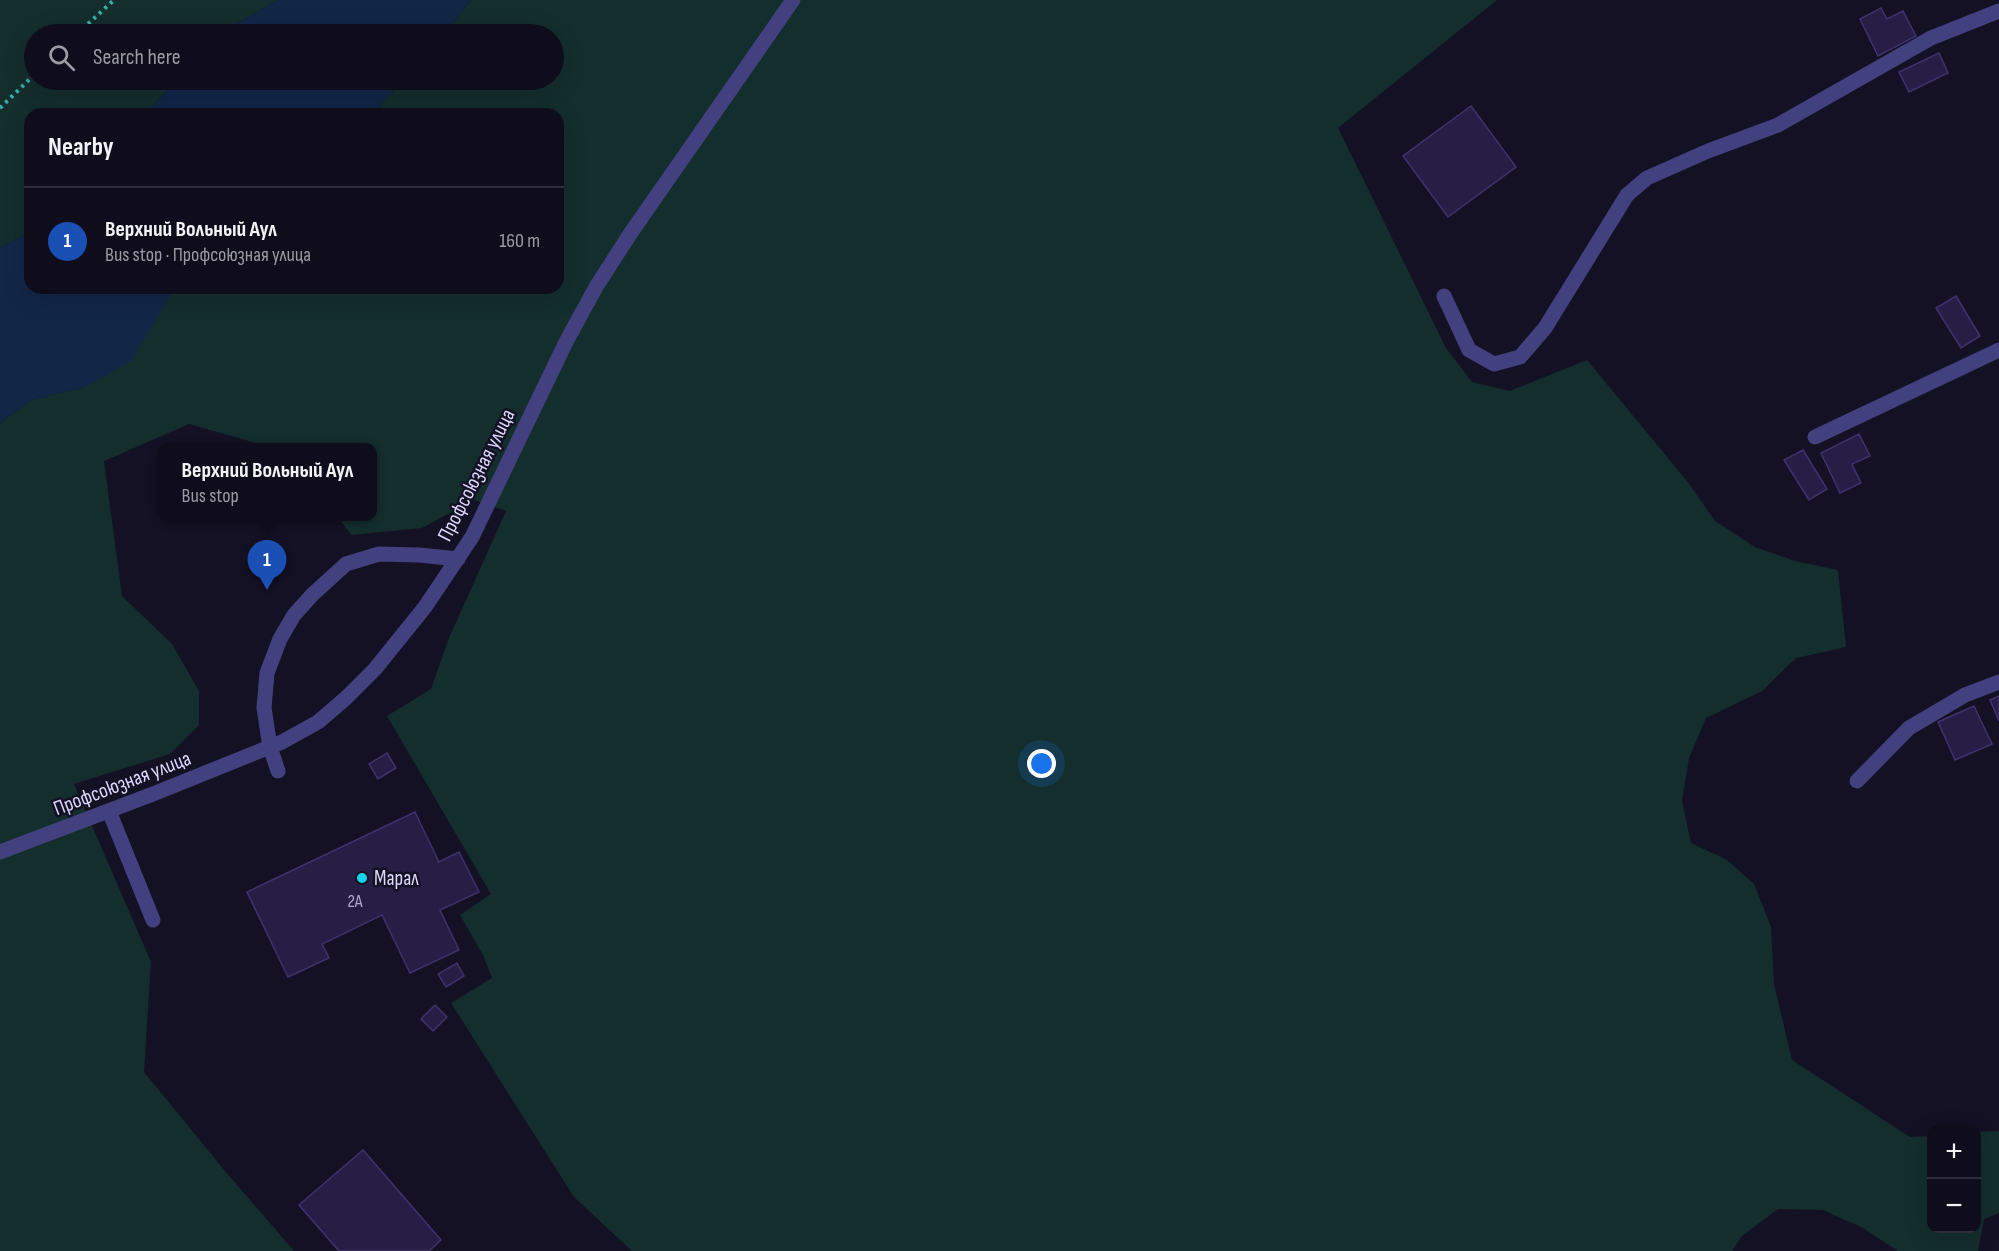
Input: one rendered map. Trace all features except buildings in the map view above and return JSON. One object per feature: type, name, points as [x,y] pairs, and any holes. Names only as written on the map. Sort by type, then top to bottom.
[{"type":"street","name":"Профсоюзная улица","points":[[0,852],[270,747],[318,722],[375,669],[425,607],[472,537],[566,342],[596,287],[630,234],[793,0]]},
{"type":"street","points":[[1444,296],[1468,350],[1494,364],[1520,357],[1545,328],[1627,195],[1647,178],[1708,151],[1778,125],[1931,38],[1999,11]]},
{"type":"street","points":[[1815,437],[1999,350]]},
{"type":"street","points":[[278,771],[270,747],[264,708],[267,673],[280,639],[294,615],[346,564],[379,554],[458,559]]},
{"type":"street","points":[[1857,781],[1909,728],[1965,695],[1999,682]]},
{"type":"street","points":[[109,811],[153,920]]},
{"type":"path","points":[[89,24],[114,0]]},
{"type":"path","points":[[0,108],[24,85]]},
{"type":"green space","points":[[0,0],[278,0],[236,24],[24,24],[24,90],[167,90],[151,108],[24,108],[24,234],[0,248]]},
{"type":"green space","points":[[471,0],[1497,0],[1338,128],[1446,348],[1472,382],[1510,391],[1587,360],[1687,481],[1715,521],[1755,547],[1795,561],[1838,570],[1846,647],[1796,658],[1762,691],[1706,718],[1689,758],[1682,801],[1691,843],[1727,860],[1754,884],[1771,927],[1774,984],[1792,1060],[1910,1137],[1927,1136],[1927,1233],[1981,1233],[1981,1132],[1999,1131],[1999,1213],[1984,1219],[1978,1251],[1898,1251],[1863,1228],[1823,1210],[1778,1209],[1742,1236],[1732,1251],[632,1251],[574,1197],[451,1003],[492,978],[483,955],[460,915],[491,894],[387,716],[431,689],[449,638],[506,511],[474,500],[422,528],[351,535],[341,521],[377,521],[377,443],[256,443],[189,424],[104,461],[122,596],[172,644],[199,691],[199,725],[170,754],[74,784],[151,962],[144,1072],[294,1251],[0,1251],[0,423],[31,400],[85,387],[171,294],[564,294],[564,108],[378,108],[394,90],[564,90],[564,24],[452,24]]},
{"type":"water","points":[[278,0],[471,0],[452,24],[236,24]]},
{"type":"water","points":[[167,90],[394,90],[378,108],[151,108]]},
{"type":"water","points":[[24,234],[24,294],[172,294],[131,361],[85,387],[31,400],[0,423],[0,248]]},
{"type":"place","name":"Верхний Вольный Аул","points":[[267,590]]},
{"type":"place","name":"Марал","points":[[362,878]]}]
